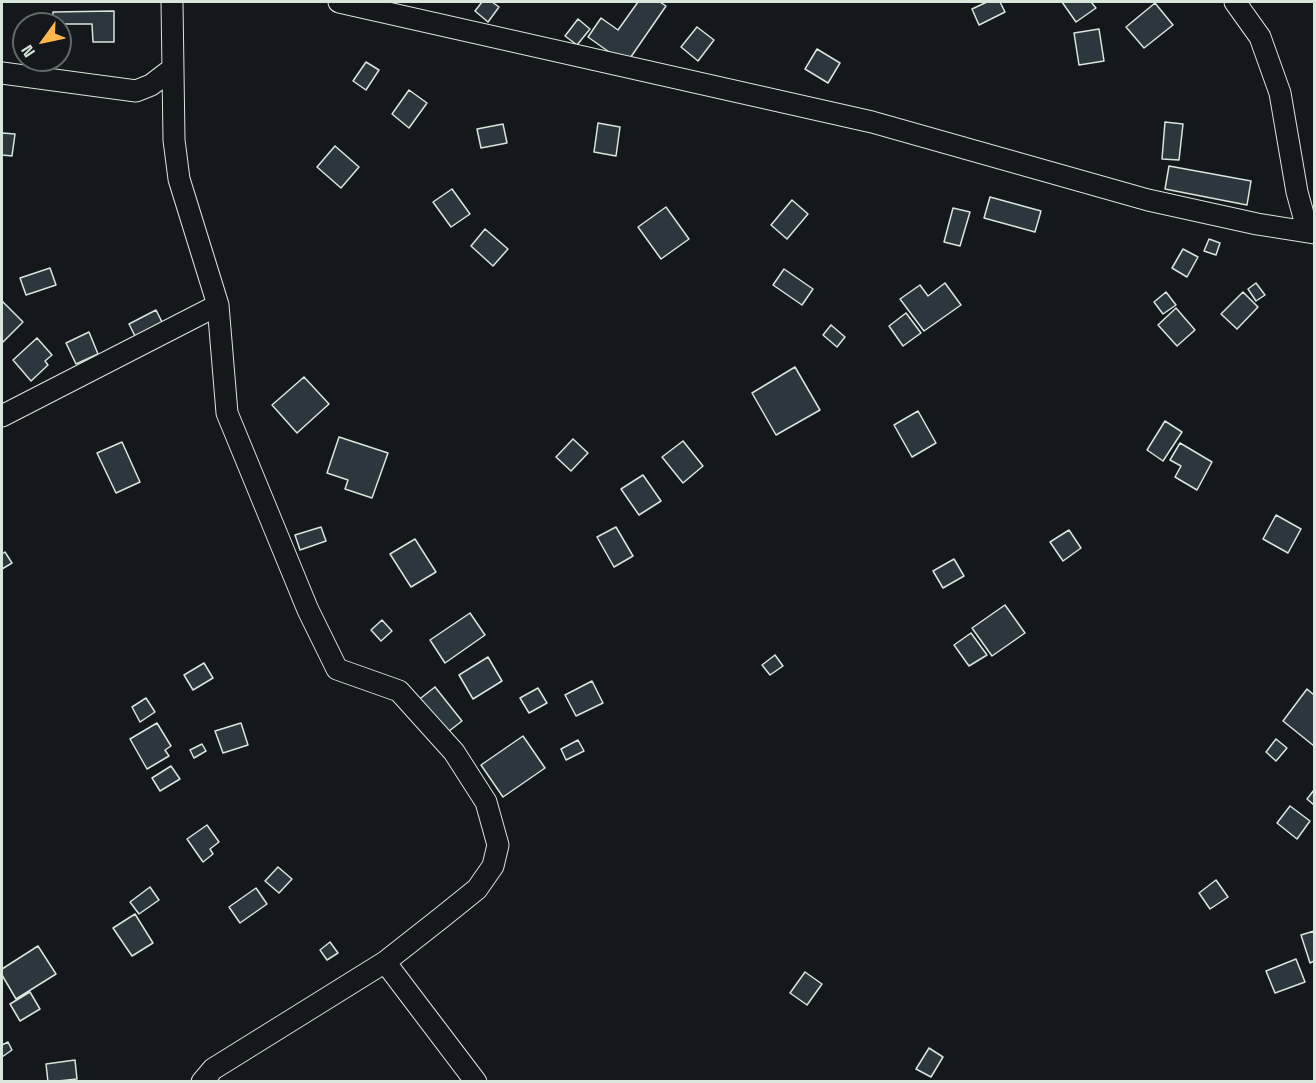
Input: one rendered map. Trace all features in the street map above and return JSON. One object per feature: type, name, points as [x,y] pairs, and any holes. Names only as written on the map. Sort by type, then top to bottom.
[{"type":"street","points":[[172,2],[174,140],[179,179],[218,305],[227,413],[308,610],[337,669],[399,691],[454,752],[486,802],[498,845],[493,866],[477,889],[385,962],[213,1070],[202,1082]]},
{"type":"street","points":[[339,2],[872,122],[1148,200],[1257,224],[1311,233],[1293,171],[1280,93],[1260,37],[1235,2]]},
{"type":"street","points":[[2,73],[136,91],[151,85],[172,69]]},
{"type":"street","points":[[2,417],[218,305]]},
{"type":"street","points":[[385,962],[476,1082]]},
{"type":"building","points":[[482,2],[492,2],[499,7],[488,22],[475,11]]},
{"type":"building","points":[[638,2],[660,2],[666,6],[626,64],[588,37],[601,18],[618,30]]},
{"type":"building","points":[[987,2],[1000,2],[1005,12],[979,25],[972,9]]},
{"type":"building","points":[[1062,2],[1091,2],[1096,8],[1076,22]]},
{"type":"building","points":[[1155,3],[1173,25],[1144,48],[1126,27]]},
{"type":"building","points":[[114,11],[114,42],[93,42],[92,24],[72,24],[72,12],[53,12]]},
{"type":"building","points":[[578,19],[590,29],[577,45],[565,36]]},
{"type":"building","points":[[697,27],[714,40],[698,61],[681,47]]},
{"type":"building","points":[[1099,29],[1104,61],[1079,65],[1074,33]]},
{"type":"building","points":[[817,49],[840,63],[828,83],[805,69]]},
{"type":"building","points":[[366,62],[379,70],[366,90],[353,81]]},
{"type":"building","points":[[409,90],[427,103],[409,128],[392,114]]},
{"type":"building","points":[[1165,122],[1183,124],[1179,160],[1162,159]]},
{"type":"building","points":[[598,123],[620,127],[616,156],[594,152]]},
{"type":"building","points":[[503,124],[507,143],[481,148],[477,129]]},
{"type":"building","points":[[2,133],[15,134],[12,156],[2,155]]},
{"type":"building","points":[[335,146],[359,167],[341,188],[317,167]]},
{"type":"building","points":[[1169,166],[1251,181],[1247,205],[1165,189]]},
{"type":"building","points":[[452,189],[470,214],[451,227],[433,202]]},
{"type":"building","points":[[990,197],[1041,211],[1035,232],[984,218]]},
{"type":"building","points":[[792,200],[808,214],[787,239],[771,225]]},
{"type":"building","points":[[666,207],[689,239],[661,259],[638,227]]},
{"type":"building","points":[[953,208],[970,212],[960,246],[944,242]]},
{"type":"building","points":[[485,229],[508,249],[493,266],[471,246]]},
{"type":"building","points":[[1209,239],[1220,243],[1216,255],[1204,251]]},
{"type":"building","points":[[1183,249],[1198,257],[1187,277],[1172,268]]},
{"type":"building","points":[[50,268],[56,285],[26,295],[20,278]]},
{"type":"building","points":[[784,269],[813,289],[802,305],[773,285]]},
{"type":"building","points":[[945,283],[961,305],[924,331],[900,299],[920,285],[928,296]]},
{"type":"building","points":[[1256,283],[1265,295],[1256,301],[1248,289]]},
{"type":"building","points":[[1166,292],[1176,305],[1163,314],[1154,302]]},
{"type":"building","points":[[1243,292],[1258,307],[1237,329],[1221,314]]},
{"type":"building","points":[[2,301],[23,322],[2,343]]},
{"type":"building","points":[[1176,308],[1195,330],[1177,346],[1158,325]]},
{"type":"building","points":[[156,310],[165,328],[138,342],[129,324]]},
{"type":"building","points":[[906,313],[921,333],[903,346],[889,326]]},
{"type":"building","points":[[831,325],[845,337],[837,347],[823,335]]},
{"type":"building","points":[[89,332],[98,354],[76,364],[66,343]]},
{"type":"building","points":[[37,338],[52,355],[45,361],[48,365],[31,381],[13,360]]},
{"type":"building","points":[[795,367],[820,410],[776,435],[752,393]]},
{"type":"building","points":[[304,377],[329,404],[297,433],[272,405]]},
{"type":"building","points":[[918,411],[936,443],[912,457],[894,425]]},
{"type":"building","points":[[1165,421],[1182,432],[1163,461],[1147,450]]},
{"type":"building","points":[[339,437],[388,453],[372,498],[345,489],[348,480],[327,473]]},
{"type":"building","points":[[573,439],[588,453],[571,471],[556,457]]},
{"type":"building","points":[[683,441],[703,466],[683,483],[662,457]]},
{"type":"building","points":[[122,442],[140,482],[116,493],[97,453]]},
{"type":"building","points":[[1180,443],[1212,462],[1197,490],[1175,477],[1181,466],[1170,460]]},
{"type":"building","points":[[643,475],[661,501],[639,515],[621,489]]},
{"type":"building","points":[[1276,515],[1301,529],[1288,553],[1263,539]]},
{"type":"building","points":[[321,527],[326,541],[300,550],[295,535]]},
{"type":"building","points":[[616,527],[633,556],[614,567],[597,537]]},
{"type":"building","points":[[1069,530],[1081,548],[1063,561],[1050,542]]},
{"type":"building","points":[[415,539],[436,572],[411,587],[390,554]]},
{"type":"building","points":[[5,552],[12,563],[2,569],[2,554]]},
{"type":"building","points":[[954,559],[964,576],[943,588],[933,571]]},
{"type":"building","points":[[1005,605],[1025,633],[992,656],[972,628]]},
{"type":"building","points":[[470,613],[485,635],[445,663],[430,640]]},
{"type":"building","points":[[382,620],[392,631],[381,641],[371,630]]},
{"type":"building","points":[[971,633],[987,655],[969,666],[954,645]]},
{"type":"building","points":[[775,655],[783,666],[770,675],[762,665]]},
{"type":"building","points":[[488,657],[502,681],[473,699],[459,675]]},
{"type":"building","points":[[204,663],[213,678],[193,690],[184,675]]},
{"type":"building","points":[[592,681],[603,703],[576,716],[565,695]]},
{"type":"building","points":[[435,687],[462,721],[444,735],[417,701]]},
{"type":"building","points":[[538,688],[547,703],[529,713],[520,698]]},
{"type":"building","points":[[1307,689],[1314,695],[1314,746],[1283,721]]},
{"type":"building","points":[[146,698],[155,712],[140,722],[132,707]]},
{"type":"building","points":[[157,723],[171,746],[165,750],[169,756],[147,769],[130,739]]},
{"type":"building","points":[[241,723],[248,745],[223,753],[215,731]]},
{"type":"building","points":[[523,736],[545,768],[503,797],[481,765]]},
{"type":"building","points":[[1276,739],[1287,748],[1276,761],[1266,752]]},
{"type":"building","points":[[578,740],[584,751],[566,760],[561,749]]},
{"type":"building","points":[[202,744],[206,751],[194,758],[190,750]]},
{"type":"building","points":[[171,766],[180,779],[160,791],[152,778]]},
{"type":"building","points":[[1314,790],[1314,805],[1307,799]]},
{"type":"building","points":[[1290,806],[1310,821],[1297,839],[1277,823]]},
{"type":"building","points":[[207,825],[219,842],[210,849],[213,854],[203,862],[187,839]]},
{"type":"building","points":[[278,867],[292,879],[279,893],[265,881]]},
{"type":"building","points":[[1216,880],[1228,897],[1210,909],[1199,893]]},
{"type":"building","points":[[150,887],[159,900],[139,914],[130,902]]},
{"type":"building","points":[[256,888],[267,904],[240,923],[229,907]]},
{"type":"building","points":[[135,914],[153,943],[132,956],[113,928]]},
{"type":"building","points":[[1314,931],[1314,961],[1310,963],[1301,935]]},
{"type":"building","points":[[330,942],[338,953],[327,960],[320,950]]},
{"type":"building","points":[[38,946],[56,974],[16,999],[2,975],[2,969]]},
{"type":"building","points":[[1296,959],[1305,982],[1275,993],[1266,971]]},
{"type":"building","points":[[805,972],[822,984],[807,1005],[790,993]]},
{"type":"building","points":[[30,992],[40,1009],[20,1021],[10,1004]]},
{"type":"building","points":[[8,1042],[12,1050],[2,1057],[2,1045]]},
{"type":"building","points":[[929,1048],[943,1057],[931,1077],[916,1069]]},
{"type":"building","points":[[75,1060],[77,1079],[48,1082],[46,1064]]}]
